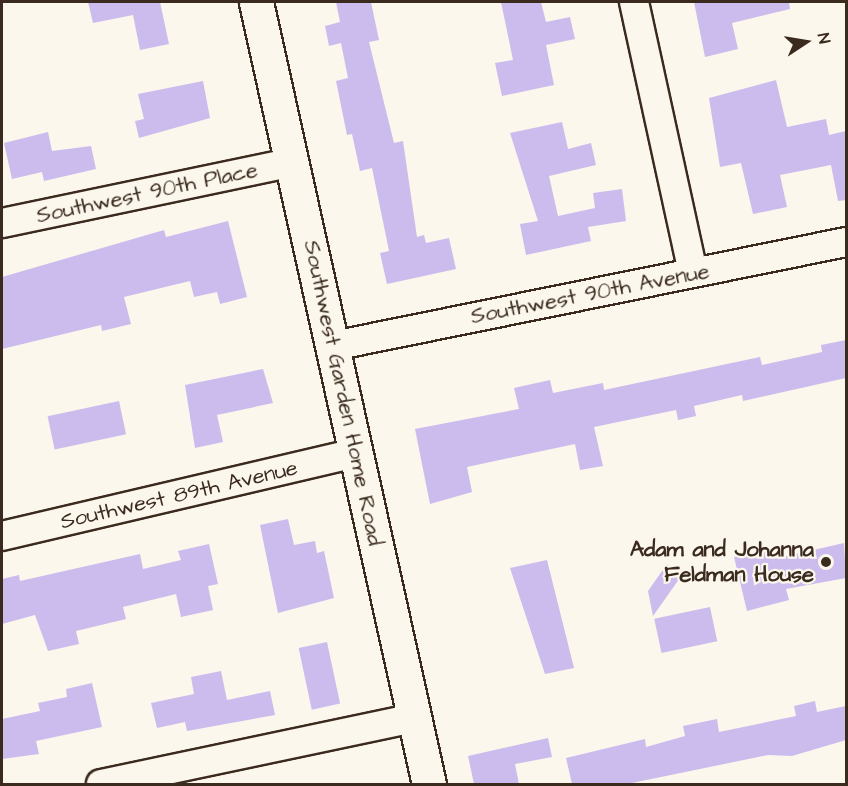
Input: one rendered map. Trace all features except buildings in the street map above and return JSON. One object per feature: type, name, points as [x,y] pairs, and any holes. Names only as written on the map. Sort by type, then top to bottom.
[{"type":"main road","name":"Southwest Garden Home Road","points":[[256,2],[429,784]]},
{"type":"street","points":[[634,2],[693,272]]},
{"type":"street","name":"Southwest 90th Place","points":[[2,223],[293,162]]},
{"type":"street","name":"Southwest 90th Avenue","points":[[333,346],[846,242]]},
{"type":"street","name":"Southwest 89th Avenue","points":[[2,536],[356,453]]},
{"type":"street","points":[[101,784],[414,717]]},
{"type":"place","name":"Adam and Johanna Feldman House","points":[[826,562]]}]
